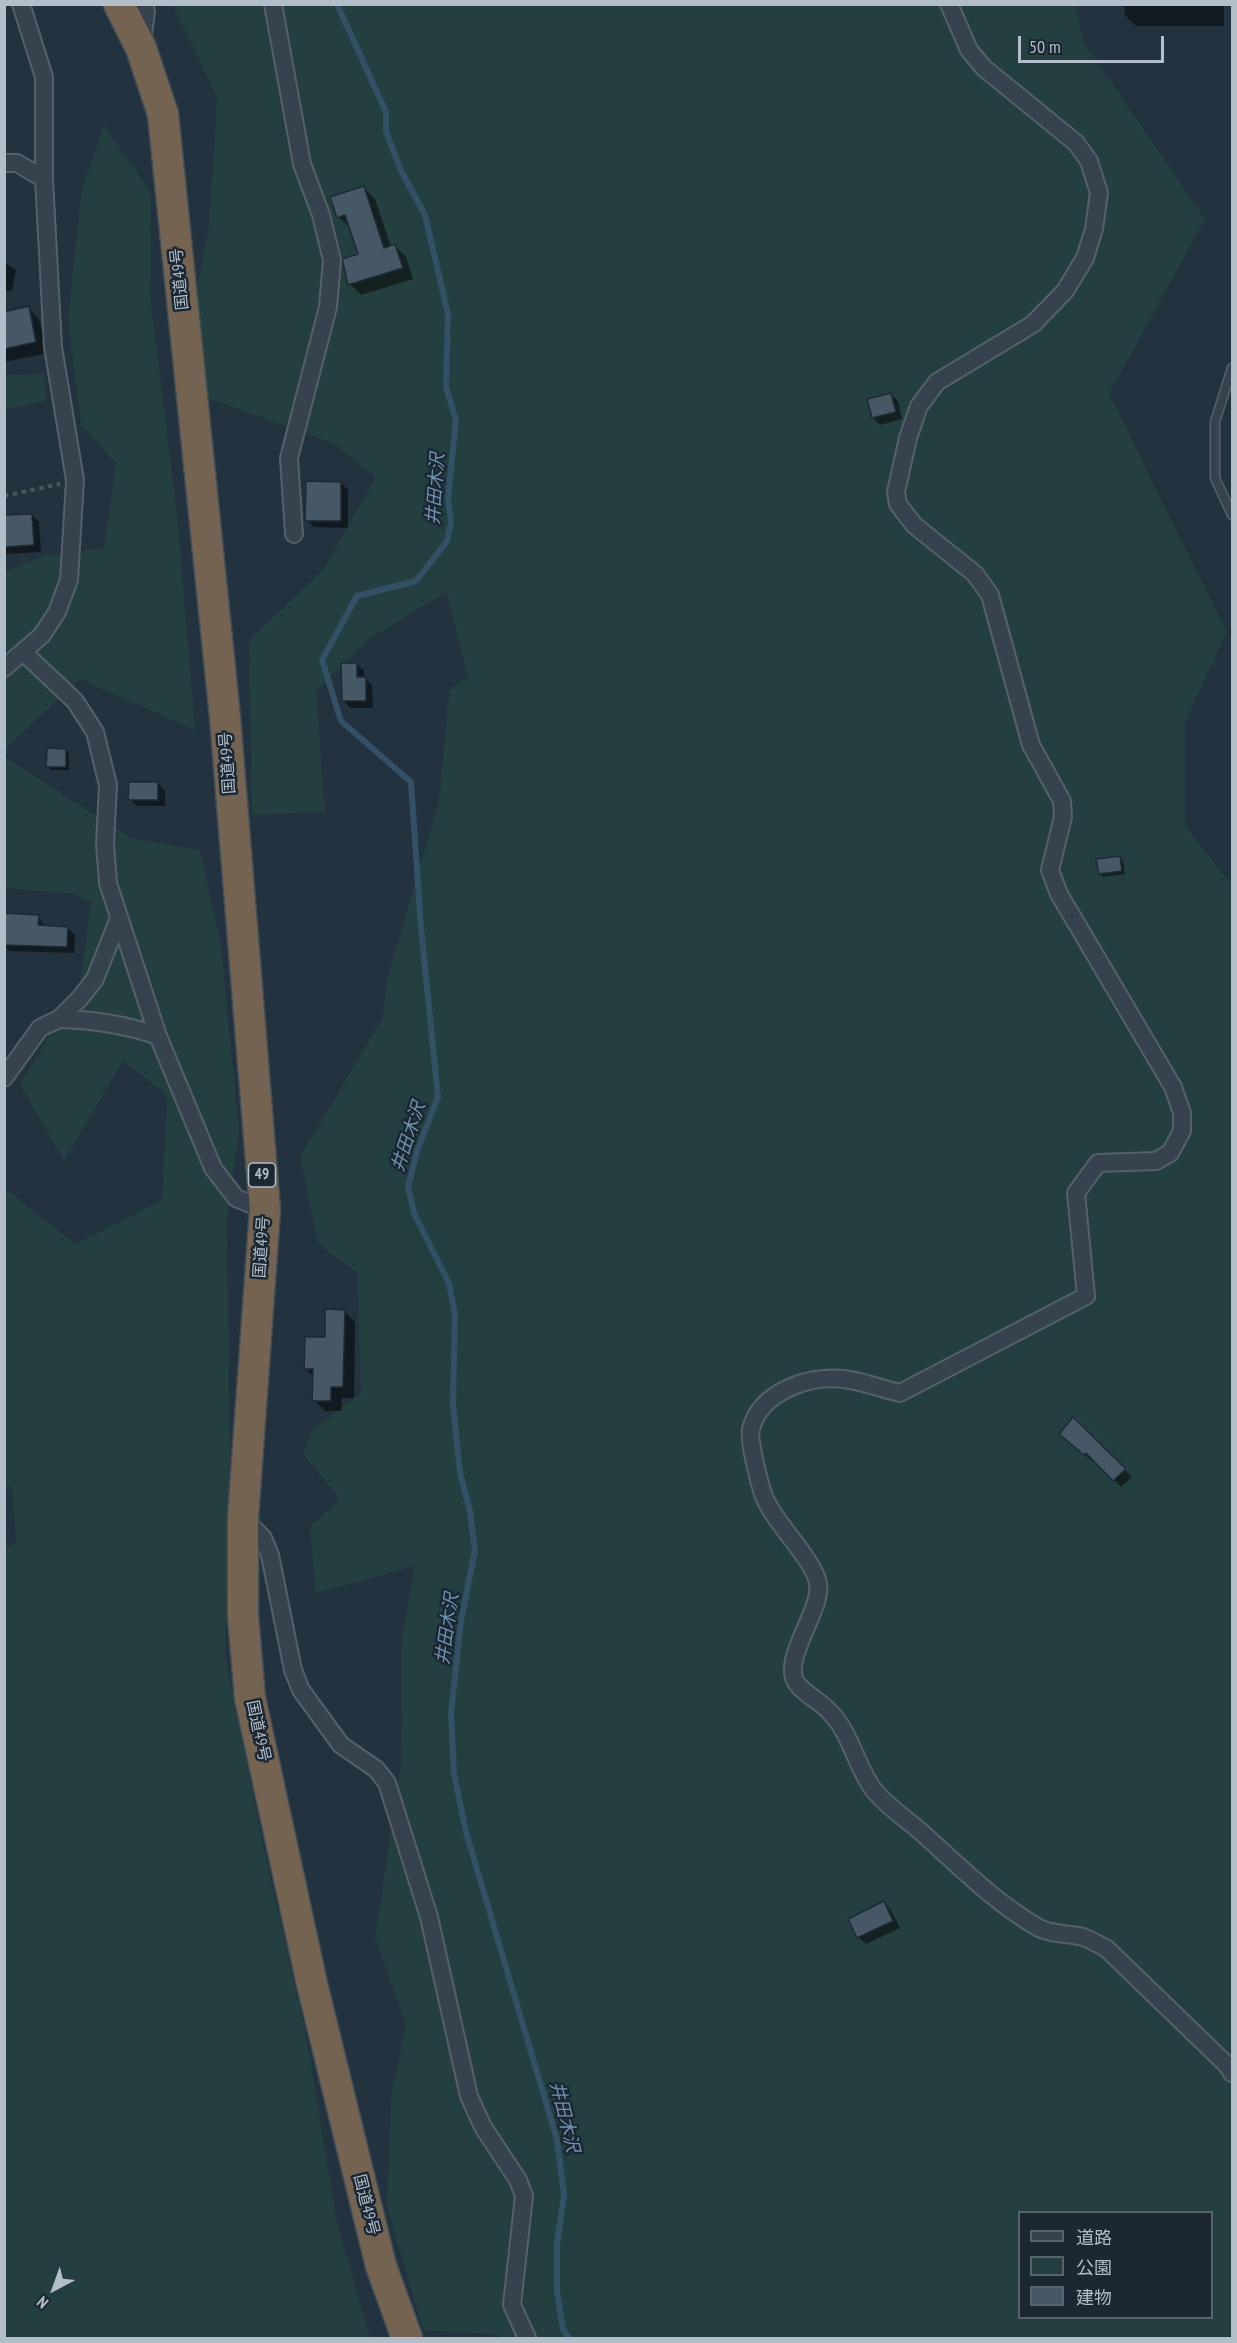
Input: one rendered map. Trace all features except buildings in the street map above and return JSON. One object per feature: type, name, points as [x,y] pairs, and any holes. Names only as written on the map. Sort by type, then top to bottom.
[{"type":"highway","name":"国道49号","points":[[119,4],[141,48],[164,125],[225,717],[265,1210],[243,1518],[243,1616],[250,1698],[312,1984],[381,2266],[407,2338]]},
{"type":"street","points":[[4,668],[42,635],[57,612],[69,580],[75,480],[53,347],[44,179],[44,77],[21,4]]},
{"type":"street","points":[[141,48],[146,12],[144,4]]},
{"type":"street","points":[[273,4],[302,164],[321,215],[332,260],[328,307],[289,458],[294,534]]},
{"type":"street","points":[[949,4],[969,50],[984,68],[1076,142],[1089,161],[1099,193],[1094,229],[1084,258],[1065,291],[1034,324],[937,382],[919,406],[905,449],[896,492],[898,504],[914,525],[975,574],[990,595],[1031,745],[1062,801],[1063,817],[1050,870],[1059,894],[1173,1087],[1182,1113],[1182,1131],[1170,1153],[1156,1161],[1098,1163],[1084,1178],[1076,1193],[1086,1296],[900,1393],[844,1379],[821,1379],[794,1385],[773,1397],[754,1419],[750,1431],[765,1501],[781,1528],[814,1570],[818,1583],[818,1595],[793,1664],[792,1676],[798,1686],[829,1710],[846,1732],[855,1760],[874,1791],[1011,1911],[1042,1930],[1083,1938],[1107,1949],[1233,2073]]},
{"type":"street","points":[[4,162],[17,163],[44,179]]},
{"type":"street","points":[[24,653],[75,701],[94,732],[108,785],[105,844],[108,883],[158,1036],[213,1168],[236,1198],[265,1210]]},
{"type":"street","points":[[4,1078],[40,1028],[59,1019],[81,998],[94,979],[119,918]]},
{"type":"street","points":[[59,1019],[104,1021],[132,1026],[158,1036]]},
{"type":"street","points":[[243,1518],[263,1538],[270,1555],[293,1670],[301,1690],[341,1744],[376,1768],[387,1783],[429,1917],[469,2096],[483,2127],[518,2180],[524,2196],[512,2305],[527,2338]]},
{"type":"lane","points":[[1233,368],[1215,422],[1215,478],[1233,515]]},
{"type":"path","points":[[4,496],[75,480]]},
{"type":"green space","points":[[173,5],[1075,5],[1083,41],[1205,219],[1109,394],[1227,632],[1185,722],[1185,826],[1232,885],[1232,2338],[502,2338],[500,2335],[423,2330],[387,2207],[391,2097],[406,2024],[375,1938],[401,1764],[402,1636],[415,1566],[316,1593],[310,1527],[340,1499],[303,1454],[312,1430],[361,1393],[357,1273],[318,1243],[300,1157],[383,1017],[387,979],[439,802],[449,691],[468,676],[447,592],[370,638],[316,691],[325,812],[252,815],[249,640],[323,570],[376,477],[332,443],[200,395],[191,323],[209,226],[217,98]]},
{"type":"green space","points":[[104,125],[151,193],[150,294],[178,523],[195,730],[80,679],[5,749],[5,572],[43,556],[104,548],[116,463],[81,425],[68,318],[82,189]]},
{"type":"green space","points":[[44,374],[46,401],[5,409],[5,375]]},
{"type":"green space","points":[[5,757],[131,838],[200,850],[221,946],[239,1131],[227,1219],[230,1462],[225,1655],[266,1858],[306,2035],[337,2222],[370,2338],[5,2338],[4,1547],[16,1544],[12,1489],[4,1484],[4,1188],[76,1244],[162,1200],[167,1095],[123,1061],[64,1161],[20,1084],[80,985],[91,902],[74,894],[5,888]]},
{"type":"waterway","name":"井田木沢","points":[[337,4],[386,112],[386,131],[401,171],[425,215],[448,314],[446,387],[456,420],[448,498],[451,522],[447,541],[416,581],[357,596],[322,660],[341,721],[411,782],[421,928],[438,1097],[417,1151],[408,1187],[414,1213],[449,1283],[455,1315],[453,1404],[460,1473],[470,1511],[475,1550],[461,1621],[451,1713],[454,1773],[466,1832],[557,2140],[564,2195],[557,2244],[557,2292],[563,2329],[569,2338]]}]
